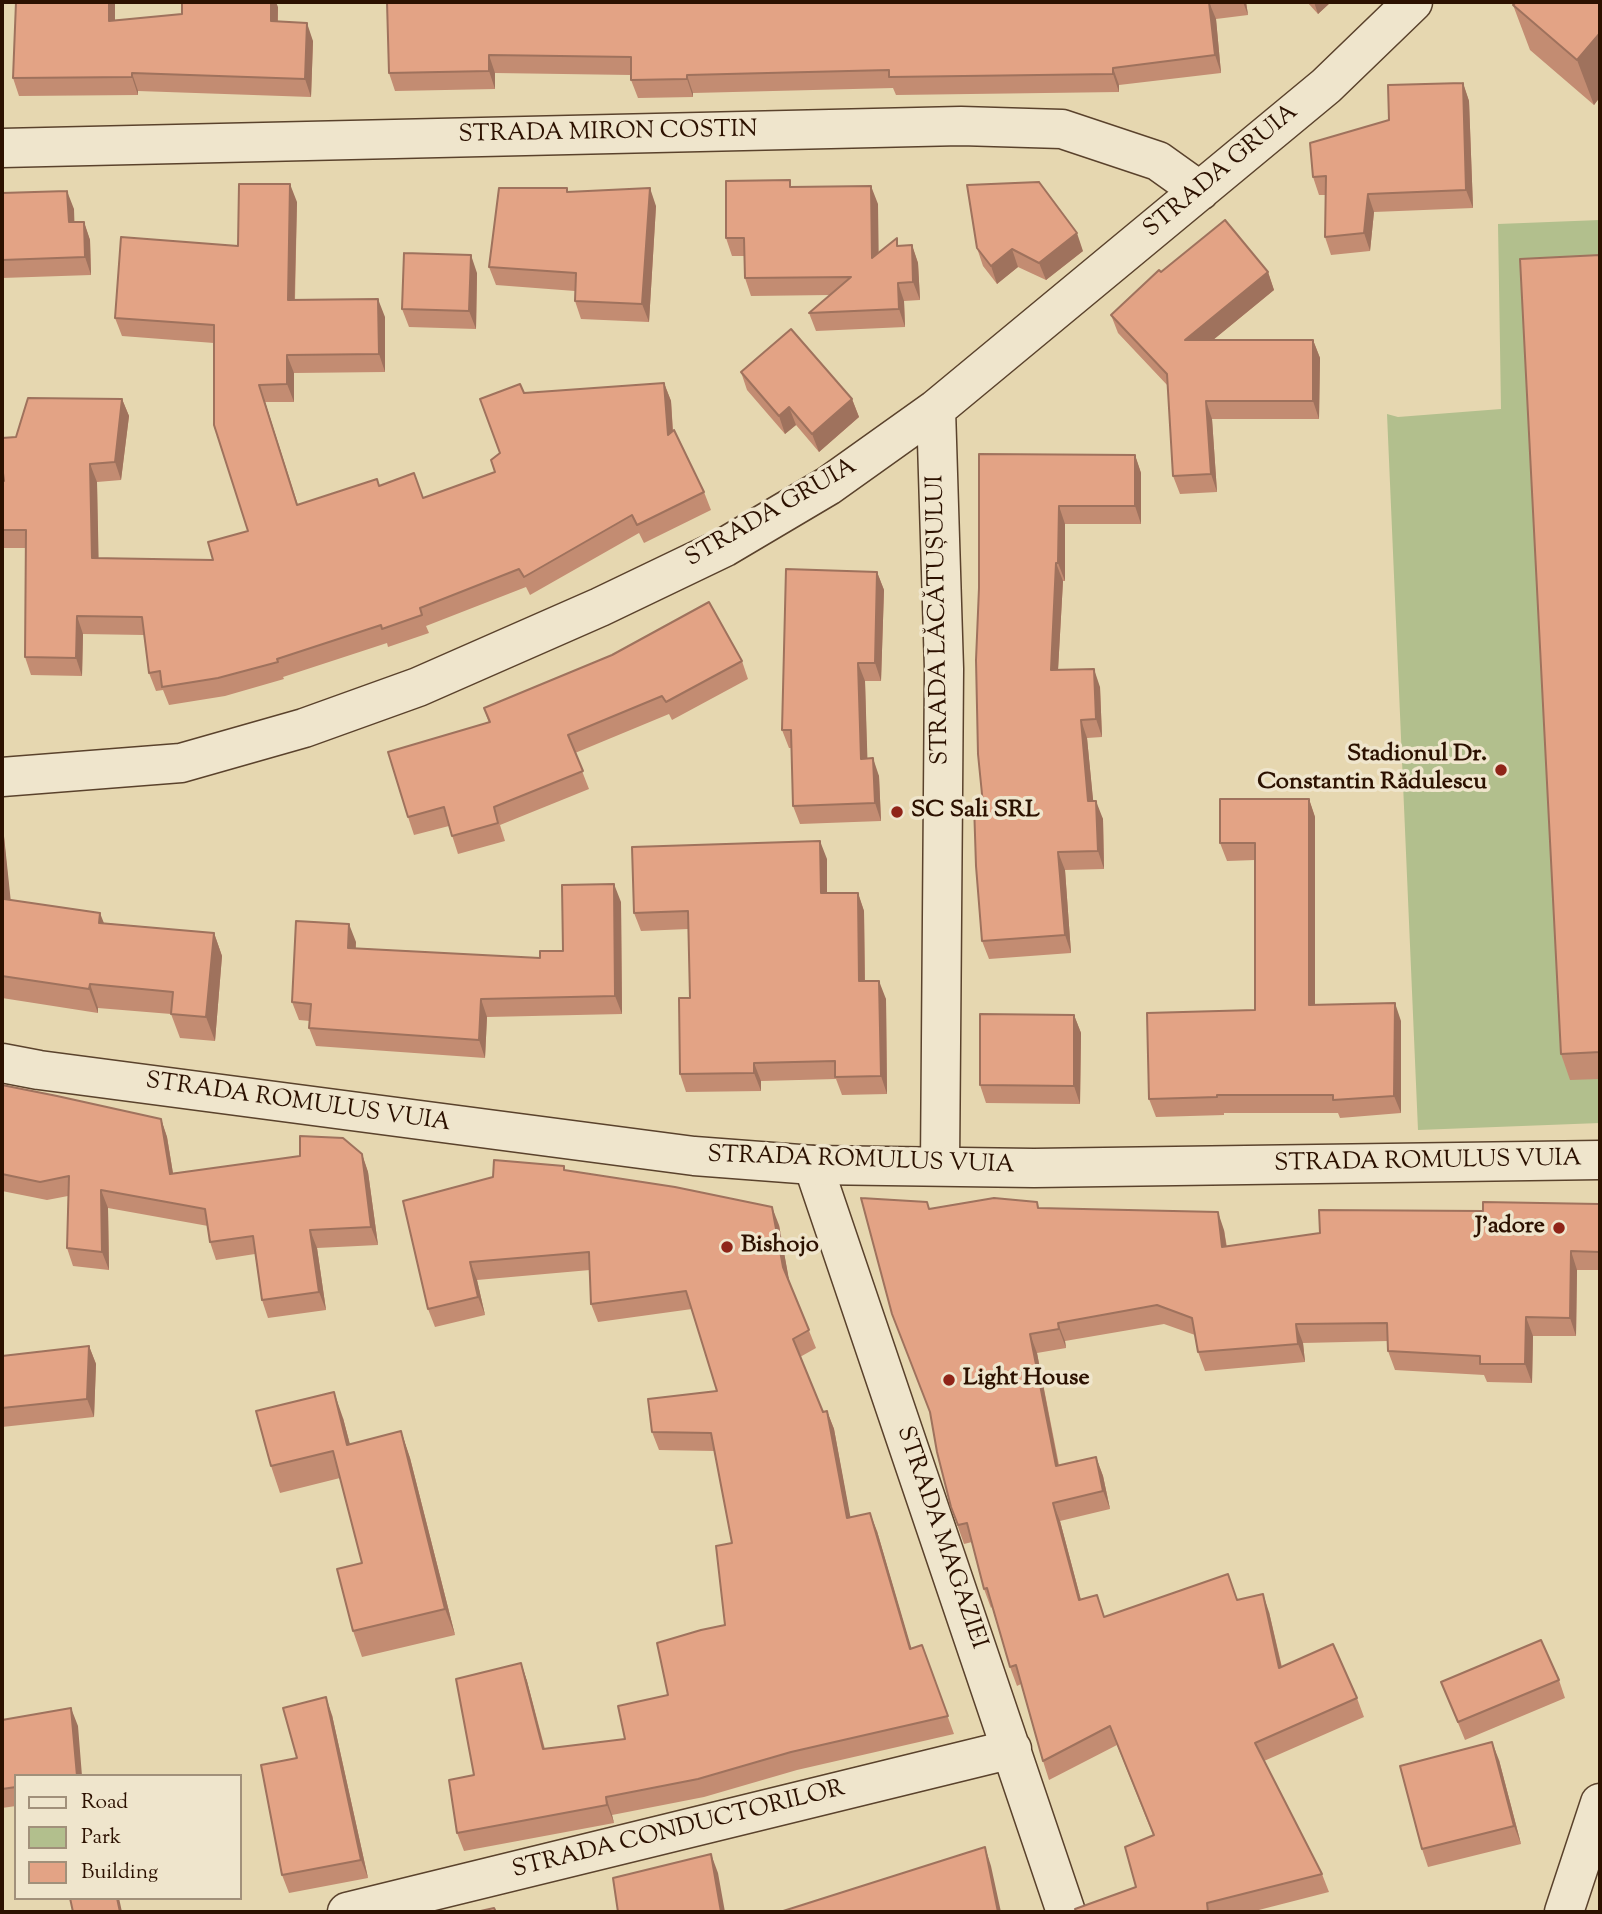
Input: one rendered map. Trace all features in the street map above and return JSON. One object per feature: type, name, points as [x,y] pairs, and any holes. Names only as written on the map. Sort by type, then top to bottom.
[{"type":"street","name":"STRADA GRUIA","points":[[2,776],[181,763],[304,728],[418,687],[600,607],[725,547],[828,486],[936,409],[1326,86],[1413,2]]},
{"type":"street","name":"STRADA MIRON COSTIN","points":[[2,148],[948,126],[1062,129],[1158,161],[1200,191]]},
{"type":"street","name":"STRADA LĂCĂTUȘULUI","points":[[936,409],[944,669],[940,1166]]},
{"type":"street","name":"STRADA ROMULUS VUIA","points":[[2,1063],[694,1156],[813,1165],[1034,1168],[1600,1160]]},
{"type":"street","name":"STRADA MAGAZIEI","points":[[813,1165],[1066,1912]]},
{"type":"street","name":"STRADA CONDUCTORILOR","points":[[347,1912],[1012,1749]]},
{"type":"street","points":[[1564,1912],[1600,1803]]},
{"type":"green space","name":"Stadionul Dr. Constantin Rădulescu","points":[[1600,220],[1600,1123],[1418,1130],[1387,414],[1398,417],[1501,409],[1498,224]]},
{"type":"building","points":[[16,2],[109,2],[109,21],[182,14],[182,2],[271,2],[271,21],[307,23],[305,79],[132,73],[132,77],[13,78]]},
{"type":"building","points":[[387,2],[1209,2],[1215,55],[1113,68],[1113,74],[889,77],[889,70],[687,75],[687,79],[631,80],[631,57],[489,55],[489,71],[389,73]]},
{"type":"building","points":[[1516,2],[1600,2],[1600,33],[1577,60],[1513,5]]},
{"type":"building","points":[[1463,83],[1466,190],[1368,194],[1364,233],[1325,237],[1326,176],[1313,177],[1310,143],[1389,120],[1388,85]]},
{"type":"building","points":[[790,180],[790,187],[871,186],[872,258],[897,238],[897,246],[912,245],[913,282],[898,283],[899,309],[809,313],[851,277],[745,278],[744,238],[726,238],[726,181]]},
{"type":"building","points":[[1039,182],[1077,233],[1039,263],[1012,249],[991,266],[977,248],[967,185]]},
{"type":"building","points":[[239,184],[290,184],[288,300],[378,299],[379,354],[287,355],[287,384],[259,385],[297,505],[377,479],[379,486],[414,473],[423,498],[495,472],[491,460],[500,453],[480,399],[520,384],[524,393],[664,383],[668,435],[674,430],[704,492],[637,525],[632,515],[524,577],[519,569],[420,608],[422,615],[382,629],[381,625],[277,659],[278,662],[218,678],[162,687],[160,671],[149,673],[142,617],[77,616],[76,658],[25,657],[26,530],[2,530],[2,438],[16,437],[28,398],[122,399],[115,462],[90,464],[92,558],[213,560],[208,542],[248,531],[214,425],[214,325],[115,318],[121,237],[238,246]]},
{"type":"building","points":[[499,188],[567,188],[567,192],[650,188],[642,304],[575,301],[576,273],[489,267]]},
{"type":"building","points":[[67,191],[69,222],[84,222],[85,257],[2,260],[2,193]]},
{"type":"building","points":[[1225,220],[1268,272],[1185,340],[1313,340],[1313,401],[1206,401],[1211,474],[1173,476],[1167,374],[1111,315],[1159,270],[1161,272]]},
{"type":"building","points":[[404,253],[471,255],[469,311],[402,309]]},
{"type":"building","points":[[1600,255],[1600,1052],[1561,1054],[1520,259]]},
{"type":"building","points":[[791,329],[852,399],[812,434],[789,407],[779,416],[741,372]]},
{"type":"building","points":[[979,454],[1135,455],[1135,506],[1059,506],[1051,670],[1094,669],[1096,719],[1081,720],[1088,801],[1096,801],[1098,851],[1058,852],[1065,935],[982,941],[974,804],[983,804],[978,754],[976,660]]},
{"type":"building","points":[[786,569],[877,572],[875,663],[858,663],[861,759],[873,758],[875,803],[793,806],[791,730],[782,730]]},
{"type":"building","points":[[709,602],[742,661],[666,702],[662,696],[568,735],[583,771],[494,807],[498,823],[452,836],[444,807],[408,817],[388,752],[490,722],[484,708],[612,655]]},
{"type":"building","points":[[1220,799],[1309,799],[1309,1005],[1395,1003],[1394,1096],[1333,1100],[1333,1095],[1217,1095],[1149,1099],[1147,1013],[1255,1010],[1255,843],[1220,843]]},
{"type":"building","points":[[820,841],[821,893],[858,893],[859,981],[879,981],[881,1076],[835,1077],[835,1061],[754,1063],[754,1073],[680,1074],[679,998],[690,998],[688,911],[634,913],[632,847]]},
{"type":"building","points":[[2,876],[4,899],[100,913],[99,923],[214,933],[206,1017],[171,1014],[173,992],[90,984],[89,989],[2,976]]},
{"type":"building","points":[[614,884],[615,996],[481,999],[479,1040],[309,1028],[311,1004],[292,1002],[296,921],[349,924],[348,948],[540,958],[540,951],[563,951],[562,885]]},
{"type":"building","points":[[980,1014],[1074,1015],[1074,1086],[980,1085]]},
{"type":"building","points":[[2,1085],[161,1119],[170,1174],[300,1156],[300,1136],[343,1138],[362,1154],[371,1227],[310,1230],[319,1292],[262,1300],[253,1236],[210,1242],[205,1209],[101,1190],[102,1252],[67,1248],[69,1176],[40,1182],[2,1174]]},
{"type":"building","points":[[494,1160],[564,1166],[564,1170],[675,1187],[772,1207],[783,1267],[809,1330],[793,1339],[823,1412],[827,1411],[847,1518],[870,1513],[910,1649],[922,1645],[948,1716],[791,1752],[698,1779],[606,1797],[607,1805],[457,1833],[449,1780],[474,1775],[456,1679],[521,1663],[543,1749],[625,1739],[618,1706],[668,1695],[657,1643],[725,1625],[716,1546],[732,1543],[711,1433],[652,1432],[648,1399],[717,1391],[686,1291],[591,1304],[589,1252],[470,1262],[478,1297],[428,1309],[403,1201],[493,1177]]},
{"type":"building","points":[[861,1198],[927,1202],[929,1209],[994,1198],[1037,1202],[1038,1208],[1218,1212],[1222,1247],[1320,1233],[1319,1210],[1483,1211],[1483,1202],[1599,1204],[1600,1252],[1571,1251],[1570,1318],[1526,1317],[1525,1364],[1480,1364],[1480,1356],[1388,1351],[1387,1323],[1296,1324],[1298,1344],[1198,1352],[1192,1318],[1157,1305],[1058,1323],[1059,1329],[1030,1334],[1056,1466],[1096,1457],[1103,1491],[1053,1503],[1079,1600],[1097,1595],[1104,1617],[1228,1574],[1237,1600],[1263,1594],[1279,1668],[1333,1644],[1357,1698],[1255,1743],[1322,1874],[1207,1903],[1208,1912],[1076,1912],[1075,1909],[1136,1887],[1125,1847],[1154,1835],[1110,1726],[1043,1761],[1016,1665],[1010,1667],[987,1588],[984,1589],[967,1523],[958,1525],[951,1507],[930,1412],[892,1314]]},
{"type":"building","points":[[89,1346],[87,1399],[2,1408],[2,1356]]},
{"type":"building","points":[[334,1392],[347,1445],[401,1431],[445,1609],[353,1631],[337,1569],[362,1563],[333,1451],[271,1466],[256,1411]]},
{"type":"building","points":[[1541,1640],[1559,1680],[1458,1722],[1441,1682]]},
{"type":"building","points":[[326,1697],[361,1860],[282,1875],[261,1765],[297,1758],[283,1708]]},
{"type":"building","points":[[71,1708],[77,1774],[14,1774],[14,1787],[2,1789],[2,1720]]},
{"type":"building","points":[[1492,1742],[1514,1826],[1422,1849],[1400,1766]]},
{"type":"building","points":[[985,1847],[998,1912],[780,1912]]},
{"type":"building","points":[[711,1854],[721,1912],[618,1912],[613,1878]]},
{"type":"building","points":[[70,1900],[117,1900],[120,1912],[73,1912]]},
{"type":"building","points":[[494,1908],[496,1912],[476,1912]]},
{"type":"place","name":"Stadionul Dr. Constantin Rădulescu","points":[[1501,770]]},
{"type":"place","name":"SC Sali SRL","points":[[897,812]]},
{"type":"place","name":"J'adore","points":[[1559,1228]]},
{"type":"place","name":"Bishojo","points":[[727,1247]]},
{"type":"place","name":"Light House","points":[[949,1380]]}]
